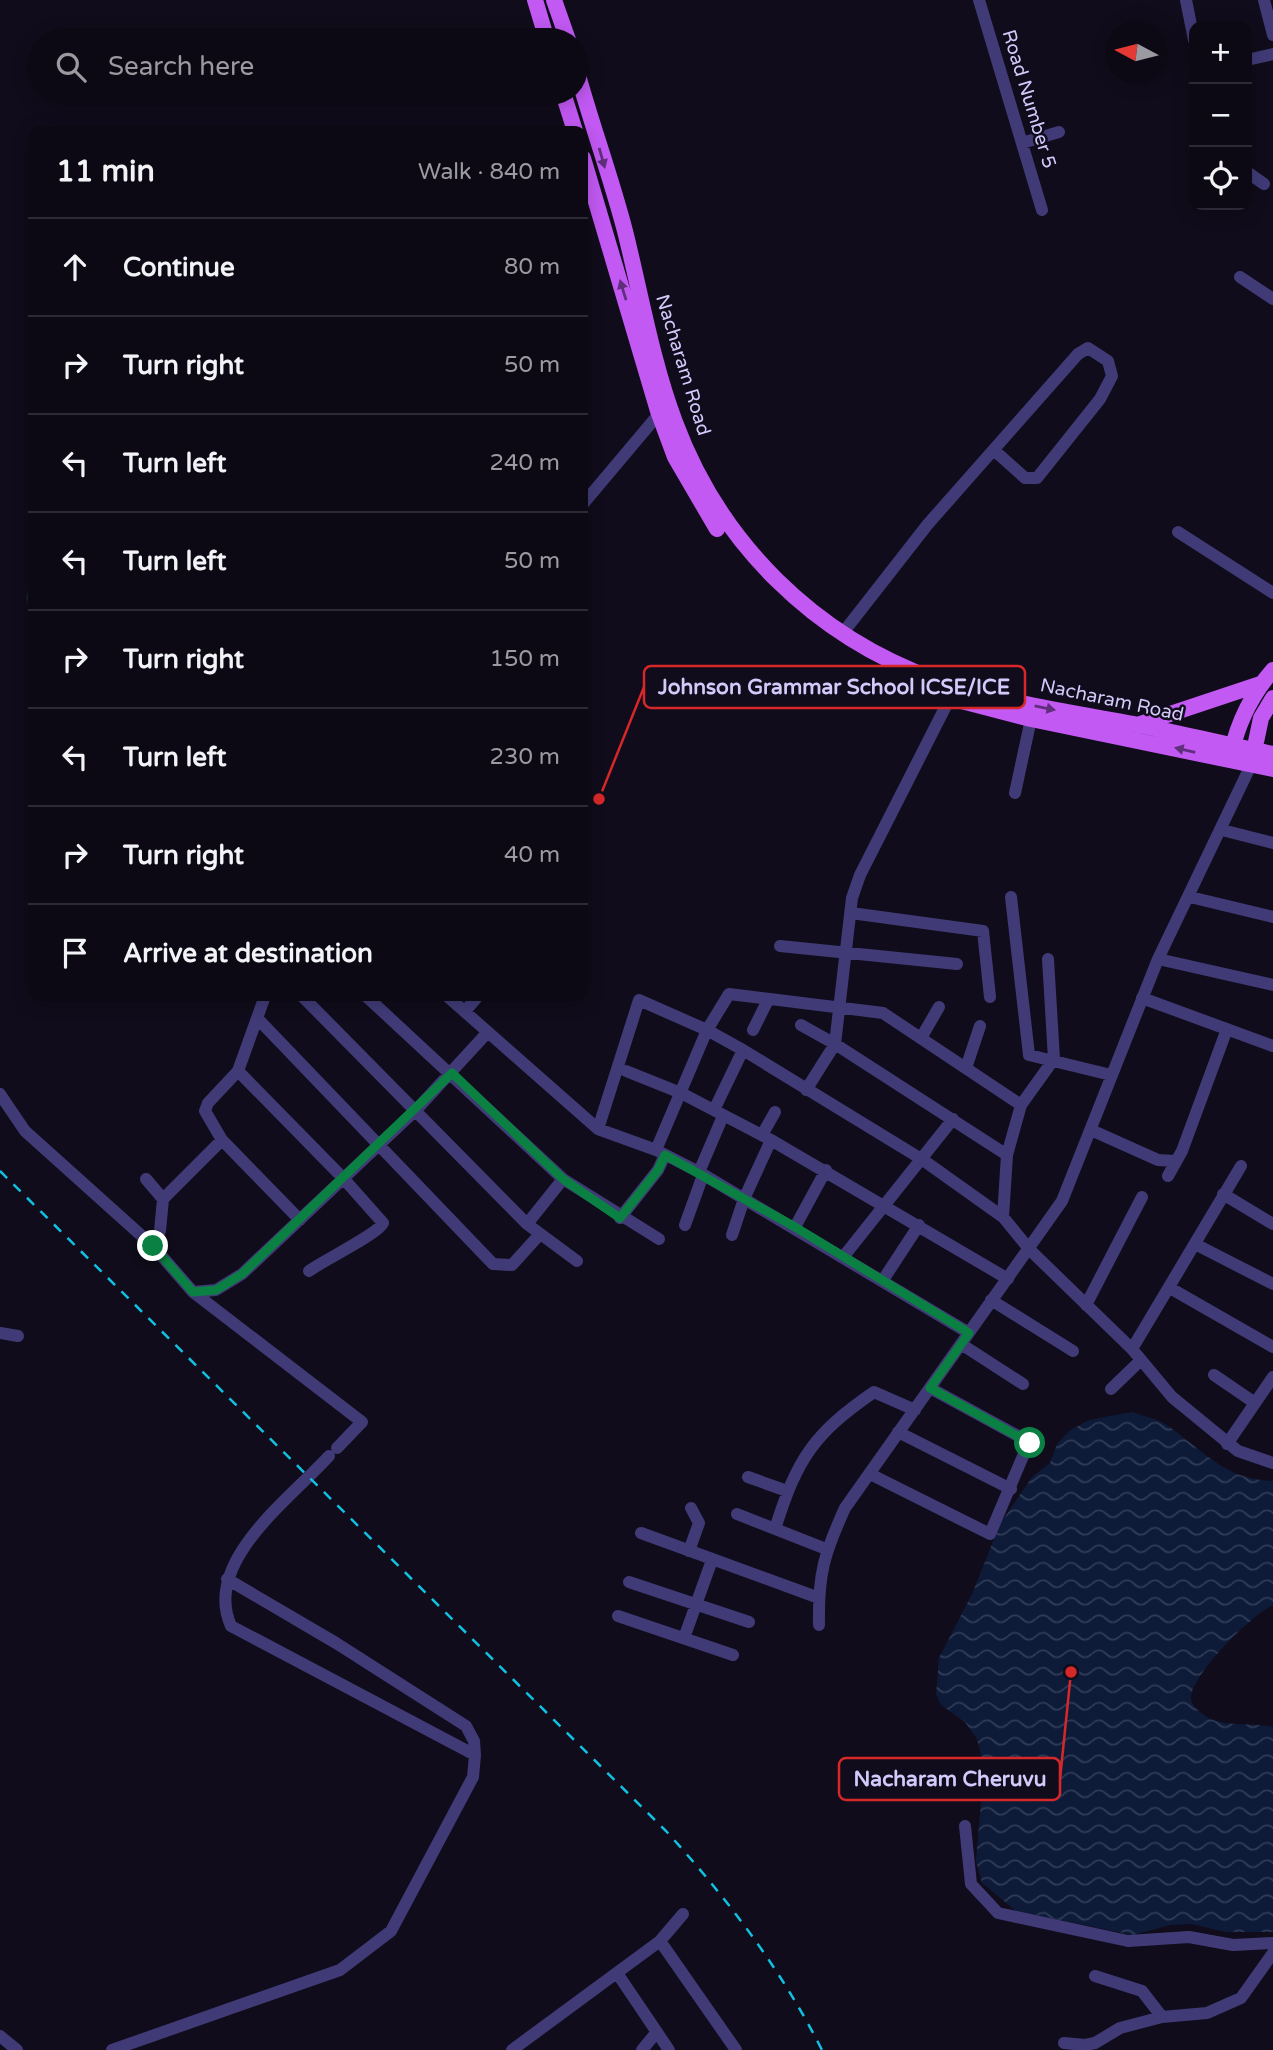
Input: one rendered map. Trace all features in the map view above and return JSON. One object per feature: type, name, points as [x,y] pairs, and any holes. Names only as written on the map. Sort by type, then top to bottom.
[{"type":"main road","points":[[556,0],[564,28]]},
{"type":"main road","points":[[536,3],[543,28]]},
{"type":"main road","points":[[567,105],[573,126]]},
{"type":"main road","name":"Nacharam Road","points":[[587,105],[624,229],[675,457],[715,527],[782,600],[816,627],[862,655],[950,698],[1031,719],[1231,753],[1253,758],[1273,769]]},
{"type":"main road","name":"Nacharam Road","points":[[588,173],[664,409],[695,471],[735,536],[789,593],[842,634],[918,673],[958,687],[1035,706],[1138,725],[1231,753]]},
{"type":"main road","points":[[1231,753],[1242,715],[1260,684],[1273,670]]},
{"type":"main road","points":[[1138,725],[1260,684]]},
{"type":"main road","points":[[1253,758],[1261,718],[1273,698]]},
{"type":"main road","name":"Nacharam Road","points":[[1253,758],[1273,754]]},
{"type":"street","points":[[536,3],[556,0]]},
{"type":"street","name":"Road Number 5","points":[[979,0],[1042,210]]},
{"type":"street","points":[[1186,0],[1190,21]]},
{"type":"street","points":[[1264,0],[1273,36]]},
{"type":"street","points":[[1252,59],[1273,54]]},
{"type":"street","points":[[1022,144],[1059,132]]},
{"type":"street","points":[[1252,176],[1264,184]]},
{"type":"street","points":[[1240,277],[1273,299]]},
{"type":"street","points":[[842,634],[928,524],[1083,350],[1092,349],[1108,362],[1112,376],[1100,399],[1037,478],[1025,478],[995,451]]},
{"type":"street","points":[[588,498],[664,409]]},
{"type":"street","points":[[1178,532],[1273,593]]},
{"type":"street","points":[[806,1090],[835,1044],[852,898],[860,875],[950,698]]},
{"type":"street","points":[[1015,793],[1031,719]]},
{"type":"street","points":[[819,1625],[818,1582],[826,1549],[845,1508],[991,1300],[1030,1250],[1062,1201],[1158,959],[1222,830],[1253,758]]},
{"type":"street","points":[[1222,830],[1273,844]]},
{"type":"street","points":[[1011,897],[1029,1055],[1111,1075]]},
{"type":"street","points":[[1189,897],[1273,917]]},
{"type":"street","points":[[851,913],[983,931],[990,997]]},
{"type":"street","points":[[780,946],[957,964]]},
{"type":"street","points":[[1003,1217],[1007,1155],[1021,1105],[1054,1059],[1048,959]]},
{"type":"street","points":[[1158,959],[1273,985]]},
{"type":"street","points":[[620,1218],[658,1170],[660,1153],[681,1093],[707,1030],[729,994],[839,1010],[884,1013],[1021,1105]]},
{"type":"street","points":[[1142,998],[1273,1046]]},
{"type":"street","points":[[598,1129],[639,1000],[707,1030],[923,1160],[1003,1217],[1030,1250],[1132,1349],[1171,1397],[1227,1444],[1238,1451],[1273,1463]]},
{"type":"street","points":[[752,1030],[768,1000]]},
{"type":"street","points":[[263,1001],[238,1072],[208,1103],[205,1111],[222,1140],[300,1220]]},
{"type":"street","points":[[307,1001],[527,1224],[577,1261]]},
{"type":"street","points":[[372,1001],[563,1179],[620,1218],[659,1239]]},
{"type":"street","points":[[454,1001],[598,1129],[660,1153],[701,1174],[844,1256],[969,1333]]},
{"type":"street","points":[[466,1010],[474,1001]]},
{"type":"street","points":[[921,1038],[939,1007]]},
{"type":"street","points":[[257,1018],[493,1264],[512,1265],[540,1234]]},
{"type":"street","points":[[801,1025],[1007,1155]]},
{"type":"street","points":[[966,1068],[980,1026]]},
{"type":"street","points":[[1168,1176],[1182,1151],[1227,1029]]},
{"type":"street","points":[[193,1292],[216,1290],[242,1274],[378,1143],[417,1110],[487,1033]]},
{"type":"street","points":[[685,1225],[719,1113],[743,1050]]},
{"type":"street","points":[[626,1071],[681,1093],[826,1170],[883,1207],[919,1225],[1008,1279]]},
{"type":"street","points":[[238,1072],[344,1178],[383,1223],[382,1227],[329,1256],[309,1271]]},
{"type":"street","points":[[0,1094],[25,1130],[153,1246],[193,1292],[362,1422],[261,1525],[227,1579],[224,1610],[235,1631],[475,1755]]},
{"type":"street","points":[[732,1235],[775,1112]]},
{"type":"street","points":[[844,1256],[953,1119]]},
{"type":"street","points":[[1091,1130],[1158,1160],[1175,1161]]},
{"type":"street","points":[[153,1246],[160,1231],[163,1199],[222,1140]]},
{"type":"street","points":[[1132,1349],[1241,1166]]},
{"type":"street","points":[[795,1227],[826,1170]]},
{"type":"street","points":[[146,1179],[163,1199]]},
{"type":"street","points":[[527,1224],[563,1179]]},
{"type":"street","points":[[1223,1194],[1273,1224]]},
{"type":"street","points":[[1086,1305],[1142,1197]]},
{"type":"street","points":[[883,1280],[919,1225]]},
{"type":"street","points":[[1195,1244],[1273,1284]]},
{"type":"street","points":[[1170,1288],[1273,1347]]},
{"type":"street","points":[[991,1300],[1073,1351]]},
{"type":"street","points":[[0,1333],[18,1336]]},
{"type":"street","points":[[961,1344],[1023,1384]]},
{"type":"street","points":[[1111,1389],[1141,1360]]},
{"type":"street","points":[[1214,1376],[1255,1403]]},
{"type":"street","points":[[1227,1444],[1273,1377]]},
{"type":"street","points":[[870,1474],[990,1534],[1030,1443],[930,1388]]},
{"type":"street","points":[[775,1529],[787,1491],[806,1453],[843,1413],[874,1392],[915,1410]]},
{"type":"street","points":[[898,1432],[1011,1489]]},
{"type":"street","points":[[748,1477],[787,1491]]},
{"type":"street","points":[[689,1551],[699,1523],[691,1508]]},
{"type":"street","points":[[737,1514],[826,1549]]},
{"type":"street","points":[[641,1533],[819,1598]]},
{"type":"street","points":[[684,1638],[712,1560]]},
{"type":"street","points":[[112,2050],[340,1970],[391,1931],[473,1777],[474,1741],[466,1726],[336,1643],[227,1579]]},
{"type":"street","points":[[629,1582],[749,1622]]},
{"type":"street","points":[[618,1616],[733,1655]]},
{"type":"street","points":[[965,1826],[971,1884],[999,1913],[1128,1941],[1189,1937],[1233,1945],[1273,1943]]},
{"type":"street","points":[[512,2050],[660,1941],[683,1914]]},
{"type":"street","points":[[660,1941],[736,2050]]},
{"type":"street","points":[[1065,2043],[1095,2043],[1119,2028],[1162,2017],[1207,2013],[1241,1998],[1273,1953]]},
{"type":"street","points":[[617,1973],[669,2050]]},
{"type":"street","points":[[1095,1976],[1142,1991],[1162,2017]]},
{"type":"street","points":[[642,2050],[656,2033]]},
{"type":"street","points":[[0,2036],[17,2050]]},
{"type":"water","points":[[1132,1412],[1164,1424],[1228,1470],[1273,1481],[1273,1605],[1251,1620],[1224,1646],[1201,1675],[1191,1698],[1192,1703],[1204,1715],[1219,1722],[1273,1727],[1273,1932],[1225,1932],[1192,1924],[1170,1925],[1133,1935],[1016,1911],[982,1883],[976,1861],[984,1766],[977,1739],[965,1722],[941,1705],[936,1694],[939,1658],[972,1594],[1000,1524],[1032,1477],[1050,1463],[1057,1444],[1069,1431],[1089,1420]]},
{"type":"railway","points":[[0,1171],[666,1831],[710,1882],[771,1963],[822,2050]]},
{"type":"place","name":"Johnson Grammar School ICSE/ICE","points":[[599,799]]},
{"type":"place","name":"Nacharam Cheruvu","points":[[1071,1672]]},
{"type":"route","points":[[153,1246],[193,1292],[216,1290],[242,1274],[378,1143],[417,1110],[452,1073],[563,1179],[620,1218],[658,1170],[665,1155],[795,1227],[969,1333],[930,1388],[1030,1443]]}]
